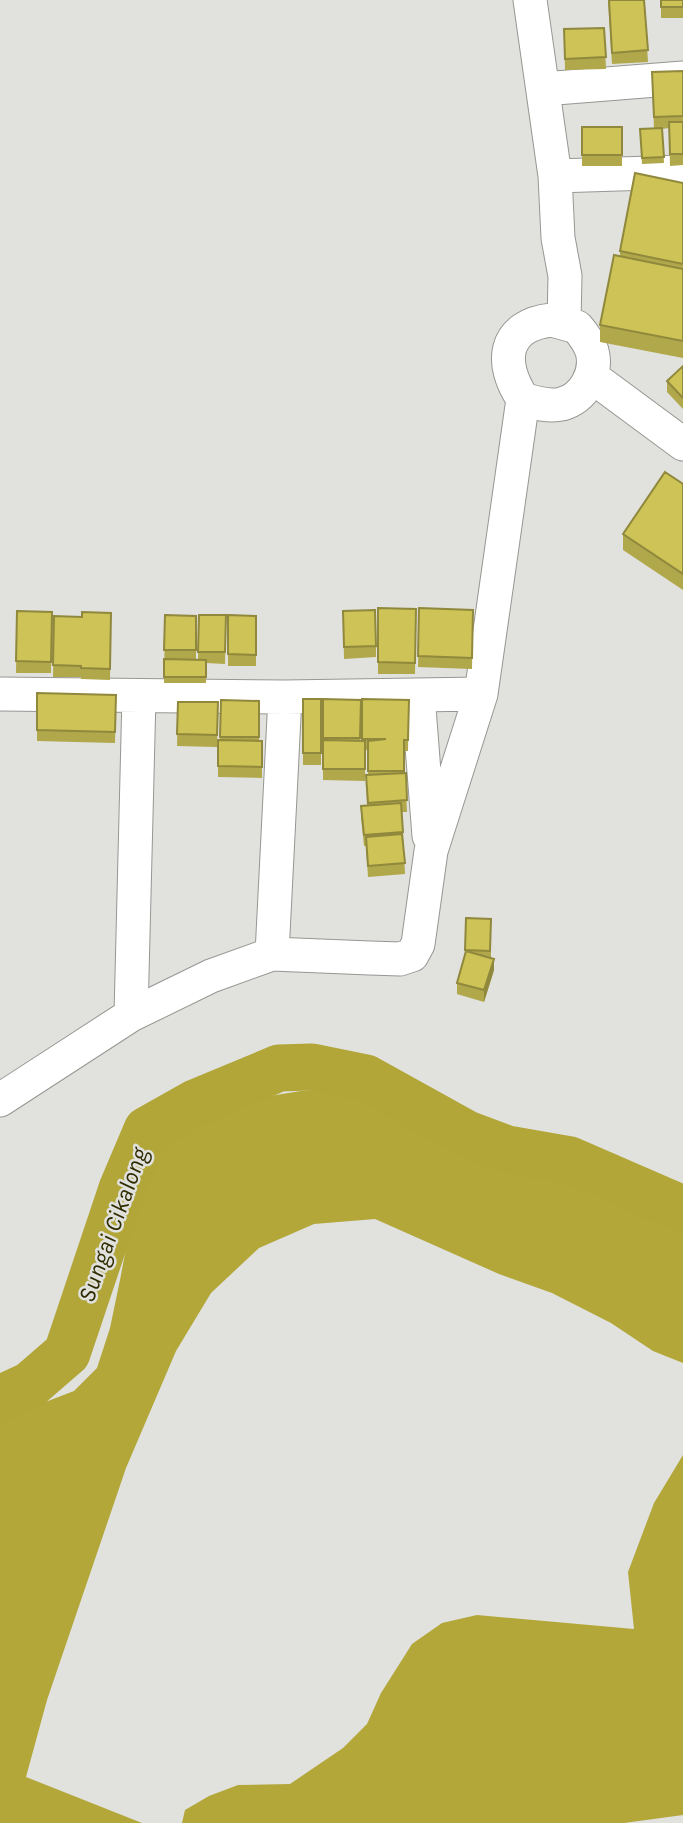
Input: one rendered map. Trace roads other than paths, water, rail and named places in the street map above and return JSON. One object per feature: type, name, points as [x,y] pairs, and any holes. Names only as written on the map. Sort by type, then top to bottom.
[{"type":"street","points":[[530,0],[555,176],[558,238],[565,276],[564,322]]},
{"type":"street","points":[[543,89],[683,78]]},
{"type":"street","points":[[555,176],[683,172]]},
{"type":"street","points":[[0,1100],[131,1015],[211,975],[272,954],[380,958],[412,956],[418,944],[431,851],[481,694],[523,399],[509,373],[507,360],[510,347],[517,335],[538,321],[552,320],[577,327],[592,350],[591,376],[585,388],[575,398],[562,404],[548,405],[523,399]]},
{"type":"street","points":[[591,376],[683,444]]},
{"type":"street","points":[[0,694],[285,697],[481,694]]},
{"type":"street","points":[[418,695],[431,851]]},
{"type":"street","points":[[131,1015],[139,696]]},
{"type":"street","points":[[272,954],[285,697]]},
{"type":"waterway","name":"Sungai Cikalong","points":[[0,1399],[30,1385],[67,1353],[122,1189],[147,1130],[195,1103],[279,1068],[312,1067],[366,1078],[467,1134],[507,1149],[570,1160],[683,1209]]}]
